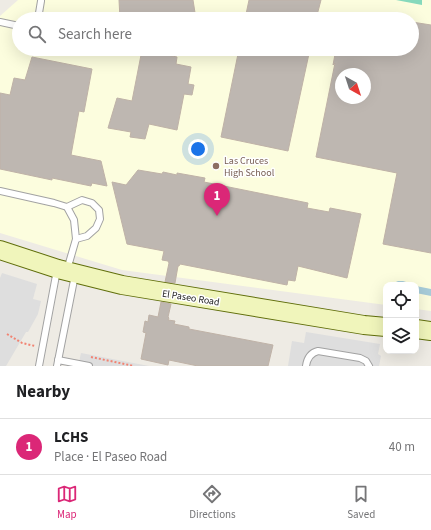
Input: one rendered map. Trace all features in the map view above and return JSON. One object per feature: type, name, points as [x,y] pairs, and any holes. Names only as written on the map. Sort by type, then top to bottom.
[{"type":"main road","name":"El Paseo Road","points":[[0,250],[67,271],[122,285],[364,325],[383,327]]},
{"type":"main road","points":[[419,329],[431,331]]},
{"type":"lane","points":[[39,12],[41,1]]},
{"type":"lane","points":[[0,22],[12,25]]},
{"type":"lane","points":[[0,191],[67,207],[82,200],[92,203],[99,210],[100,219],[96,228],[87,236],[76,240]]},
{"type":"lane","points":[[39,366],[43,347],[76,240],[74,220],[67,207]]},
{"type":"lane","points":[[67,271],[58,363],[89,366]]},
{"type":"lane","points":[[306,366],[309,356],[318,351],[360,358],[366,361],[369,366]]},
{"type":"path","points":[[7,334],[25,344],[43,347]]},
{"type":"path","points":[[90,357],[134,366]]},
{"type":"shaded area","name":"Las Cruces High School","points":[[18,0],[431,0],[431,311],[419,309],[419,282],[383,282],[383,305],[122,270],[0,233],[0,16]]},
{"type":"shaded area","points":[[2,273],[37,284],[33,299],[41,301],[38,314],[6,366],[0,366],[0,278]]},
{"type":"shaded area","points":[[306,332],[380,344],[378,354],[381,356],[379,366],[288,366],[292,341],[304,343]]},
{"type":"shaded area","points":[[81,353],[149,366],[78,366]]},
{"type":"green space","points":[[396,0],[422,0],[422,5]]},
{"type":"water","points":[[419,287],[431,289],[431,296],[419,294]]},
{"type":"building","points":[[119,0],[193,0],[195,12],[120,12]]},
{"type":"building","points":[[249,0],[321,0],[318,12],[246,12]]},
{"type":"building","points":[[419,23],[431,25],[431,253],[383,244],[397,173],[316,157],[335,63],[333,65],[335,56],[419,56]]},
{"type":"building","points":[[141,56],[177,57],[176,64],[191,67],[188,84],[194,85],[192,95],[184,94],[177,130],[149,124],[145,139],[130,137],[131,132],[108,128],[117,98],[132,101]]},
{"type":"building","points":[[238,56],[308,56],[288,151],[221,137]]},
{"type":"building","points":[[32,57],[92,69],[84,112],[79,111],[71,155],[101,161],[107,186],[92,183],[91,186],[52,178],[52,180],[0,169],[0,93],[10,95],[14,78],[25,80]]},
{"type":"building","points":[[138,170],[162,174],[163,172],[177,175],[177,173],[205,178],[204,182],[308,203],[307,208],[329,212],[330,208],[361,214],[347,278],[298,266],[295,281],[288,280],[287,285],[180,264],[178,266],[175,283],[165,282],[169,263],[168,261],[162,260],[164,251],[127,244],[112,182],[126,185]]},
{"type":"building","points":[[161,302],[171,304],[168,320],[175,321],[174,324],[189,327],[189,329],[273,345],[268,366],[198,366],[169,360],[168,365],[141,359],[146,333],[143,332],[145,321],[148,322],[149,315],[158,317]]},
{"type":"place","name":"Las Cruces High School","points":[[216,166]]},
{"type":"place","name":"LCHS","points":[[217,216]]}]
